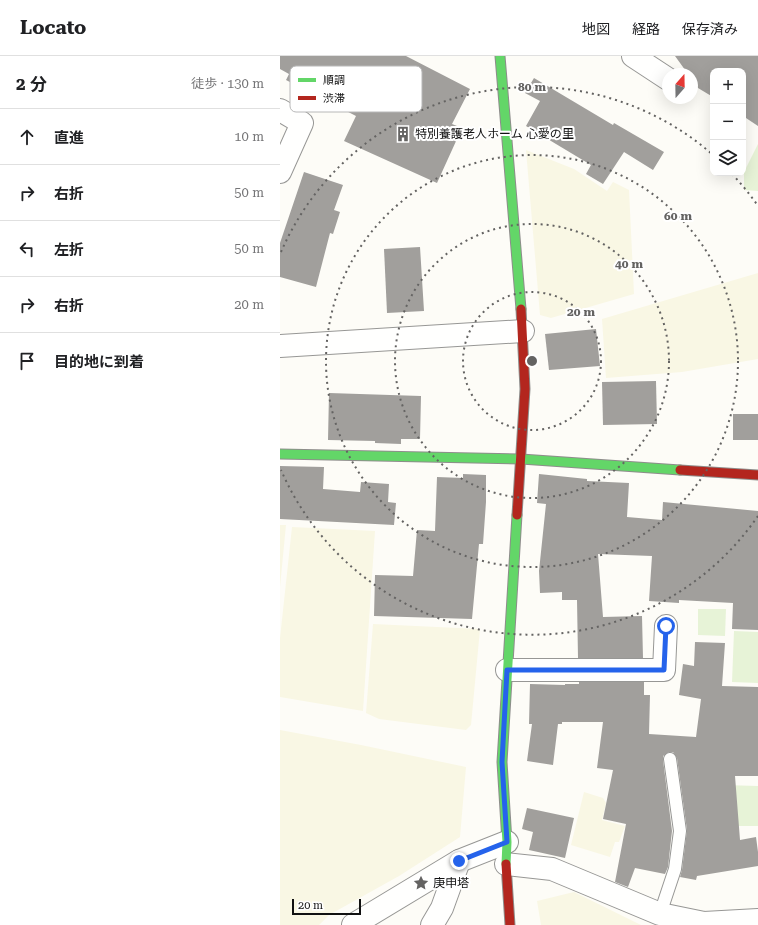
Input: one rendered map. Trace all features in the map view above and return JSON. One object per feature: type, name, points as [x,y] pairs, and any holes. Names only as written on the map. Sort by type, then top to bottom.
[{"type":"street","points":[[632,56],[662,75]]},
{"type":"street","points":[[499,57],[523,331],[524,389],[522,459],[502,762],[510,925]]},
{"type":"street","points":[[280,110],[302,123],[280,172]]},
{"type":"street","points":[[280,346],[523,331]]},
{"type":"street","points":[[280,454],[522,459],[758,475]]},
{"type":"street","points":[[507,670],[664,670],[666,626]]},
{"type":"street","points":[[353,925],[459,861],[507,842]]},
{"type":"street","points":[[432,925],[442,908],[459,861]]},
{"type":"street","points":[[506,864],[552,869],[660,914],[704,924],[758,920]]},
{"type":"lane","points":[[660,914],[675,869],[680,831],[670,759]]},
{"type":"shaded area","points":[[526,150],[574,169],[607,191],[613,182],[629,190],[634,294],[551,318],[540,315]]},
{"type":"shaded area","points":[[758,273],[758,359],[682,372],[606,378],[602,319]]},
{"type":"shaded area","points":[[280,525],[286,525],[280,587]]},
{"type":"shaded area","points":[[292,527],[375,531],[363,711],[280,697],[280,638]]},
{"type":"shaded area","points":[[373,624],[480,629],[471,725],[466,730],[379,719],[366,713]]},
{"type":"shaded area","points":[[280,730],[466,767],[460,837],[399,876],[329,915],[319,925],[280,925]]},
{"type":"shaded area","points":[[584,792],[603,798],[606,803],[602,820],[625,826],[619,842],[615,842],[610,857],[571,845]]},
{"type":"shaded area","points":[[574,892],[641,925],[541,925],[537,901]]},
{"type":"green space","points":[[758,144],[758,191],[744,190],[744,176],[746,176],[746,168]]},
{"type":"green space","points":[[698,609],[726,609],[725,636],[698,635]]},
{"type":"green space","points":[[734,631],[758,632],[758,683],[732,682]]},
{"type":"green space","points":[[724,785],[758,786],[758,826],[728,826]]},
{"type":"building","name":"特別養護老人ホーム 心愛の里","points":[[280,56],[406,56],[470,89],[452,124],[462,128],[437,183],[344,141],[356,116],[348,112],[422,112],[422,66],[290,66],[290,82],[286,80],[289,74],[280,69]]},
{"type":"building","points":[[675,56],[758,56],[758,126],[746,118],[746,68],[710,68],[710,95],[698,88],[698,68],[684,68]]},
{"type":"building","points":[[534,78],[613,125],[614,123],[664,152],[653,170],[624,152],[603,184],[586,174],[591,165],[526,126],[540,101],[525,93]]},
{"type":"building","points":[[304,172],[343,185],[334,210],[340,212],[333,234],[330,233],[316,287],[280,277],[280,243]]},
{"type":"building","points":[[420,247],[424,311],[387,313],[384,249]]},
{"type":"building","points":[[596,329],[600,366],[549,370],[545,334]]},
{"type":"building","points":[[656,381],[657,424],[603,425],[602,382]]},
{"type":"building","points":[[329,393],[421,396],[420,439],[401,439],[401,444],[375,443],[375,441],[328,440]]},
{"type":"building","points":[[733,414],[758,414],[758,440],[733,440]]},
{"type":"building","points":[[280,466],[324,467],[323,489],[360,492],[361,482],[389,484],[388,502],[396,503],[394,525],[280,519]]},
{"type":"building","points":[[463,474],[486,475],[483,544],[479,544],[472,619],[374,616],[375,575],[413,576],[417,530],[435,531],[437,477],[463,478]]},
{"type":"building","points":[[539,474],[587,479],[587,481],[629,483],[627,517],[662,520],[663,502],[758,511],[758,630],[732,629],[733,603],[679,600],[679,603],[649,601],[652,556],[598,554],[603,617],[642,616],[643,658],[578,658],[577,600],[562,600],[562,592],[540,593],[539,571],[546,504],[537,503]]},
{"type":"building","points":[[695,642],[725,643],[722,686],[758,687],[758,776],[735,776],[740,840],[756,837],[758,866],[697,876],[696,880],[680,877],[687,830],[677,758],[673,752],[669,752],[663,756],[672,831],[668,867],[665,874],[635,868],[628,887],[615,882],[626,824],[603,819],[613,770],[597,768],[603,722],[562,722],[562,724],[558,724],[553,765],[527,761],[532,724],[529,724],[530,684],[565,685],[579,684],[579,682],[644,682],[644,695],[650,695],[649,734],[696,737],[701,699],[679,695],[683,664],[694,666]]},
{"type":"building","points":[[527,808],[574,818],[565,858],[529,850],[533,832],[522,829]]},
{"type":"traffic: fast","points":[[500,56],[521,309]]},
{"type":"traffic: fast","points":[[280,454],[521,459],[680,470]]},
{"type":"traffic: fast","points":[[506,864],[507,842],[502,762],[517,515]]},
{"type":"traffic: jam","points":[[517,515],[525,389],[521,309]]},
{"type":"traffic: jam","points":[[680,470],[758,475]]},
{"type":"traffic: jam","points":[[506,864],[510,925]]},
{"type":"place","name":"特別養護老人ホーム 心愛の里","points":[[403,134]]},
{"type":"place","name":"庚申塔","points":[[421,883]]},
{"type":"route","points":[[459,861],[507,842],[502,762],[507,670],[664,670],[666,626]]}]
